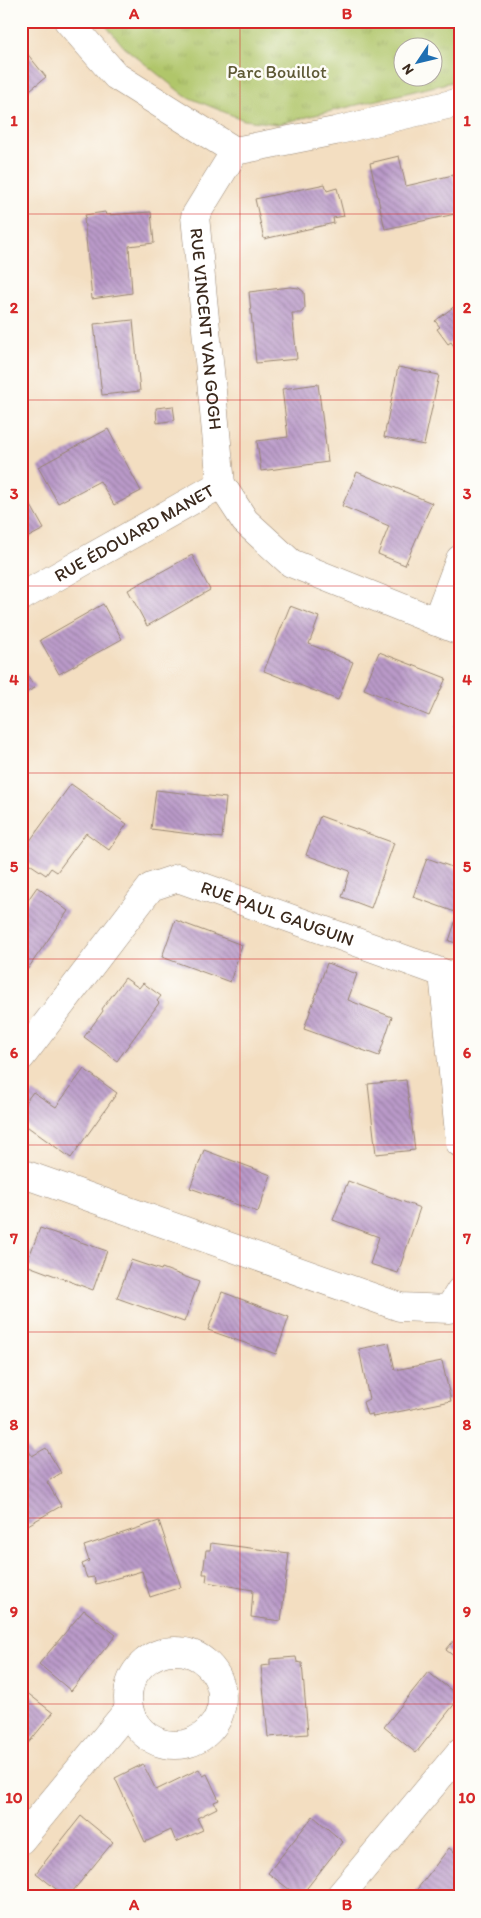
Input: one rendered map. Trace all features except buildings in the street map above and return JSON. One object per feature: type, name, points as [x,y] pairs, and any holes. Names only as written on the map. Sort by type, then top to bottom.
[{"type":"street","points":[[68,21],[116,76],[235,151],[335,131],[460,102]]},
{"type":"street","name":"RUE VINCENT VAN GOGH","points":[[235,151],[195,216],[221,484],[245,521],[291,563],[448,626],[460,560]]},
{"type":"street","name":"RUE ÉDOUARD MANET","points":[[21,597],[221,484]]},
{"type":"street","name":"RUE PAUL GAUGUIN","points":[[21,1057],[152,887],[178,878],[443,973],[460,1143]]},
{"type":"street","points":[[21,1173],[400,1308],[449,1309],[460,1291]]},
{"type":"street","points":[[21,1840],[130,1709]]},
{"type":"street","points":[[339,1897],[460,1752]]},
{"type":"green space","name":"Parc Bouillot","points":[[102,21],[460,21],[460,80],[444,84],[444,38],[394,38],[394,88],[427,88],[278,124],[244,120],[185,96],[124,47]]}]
